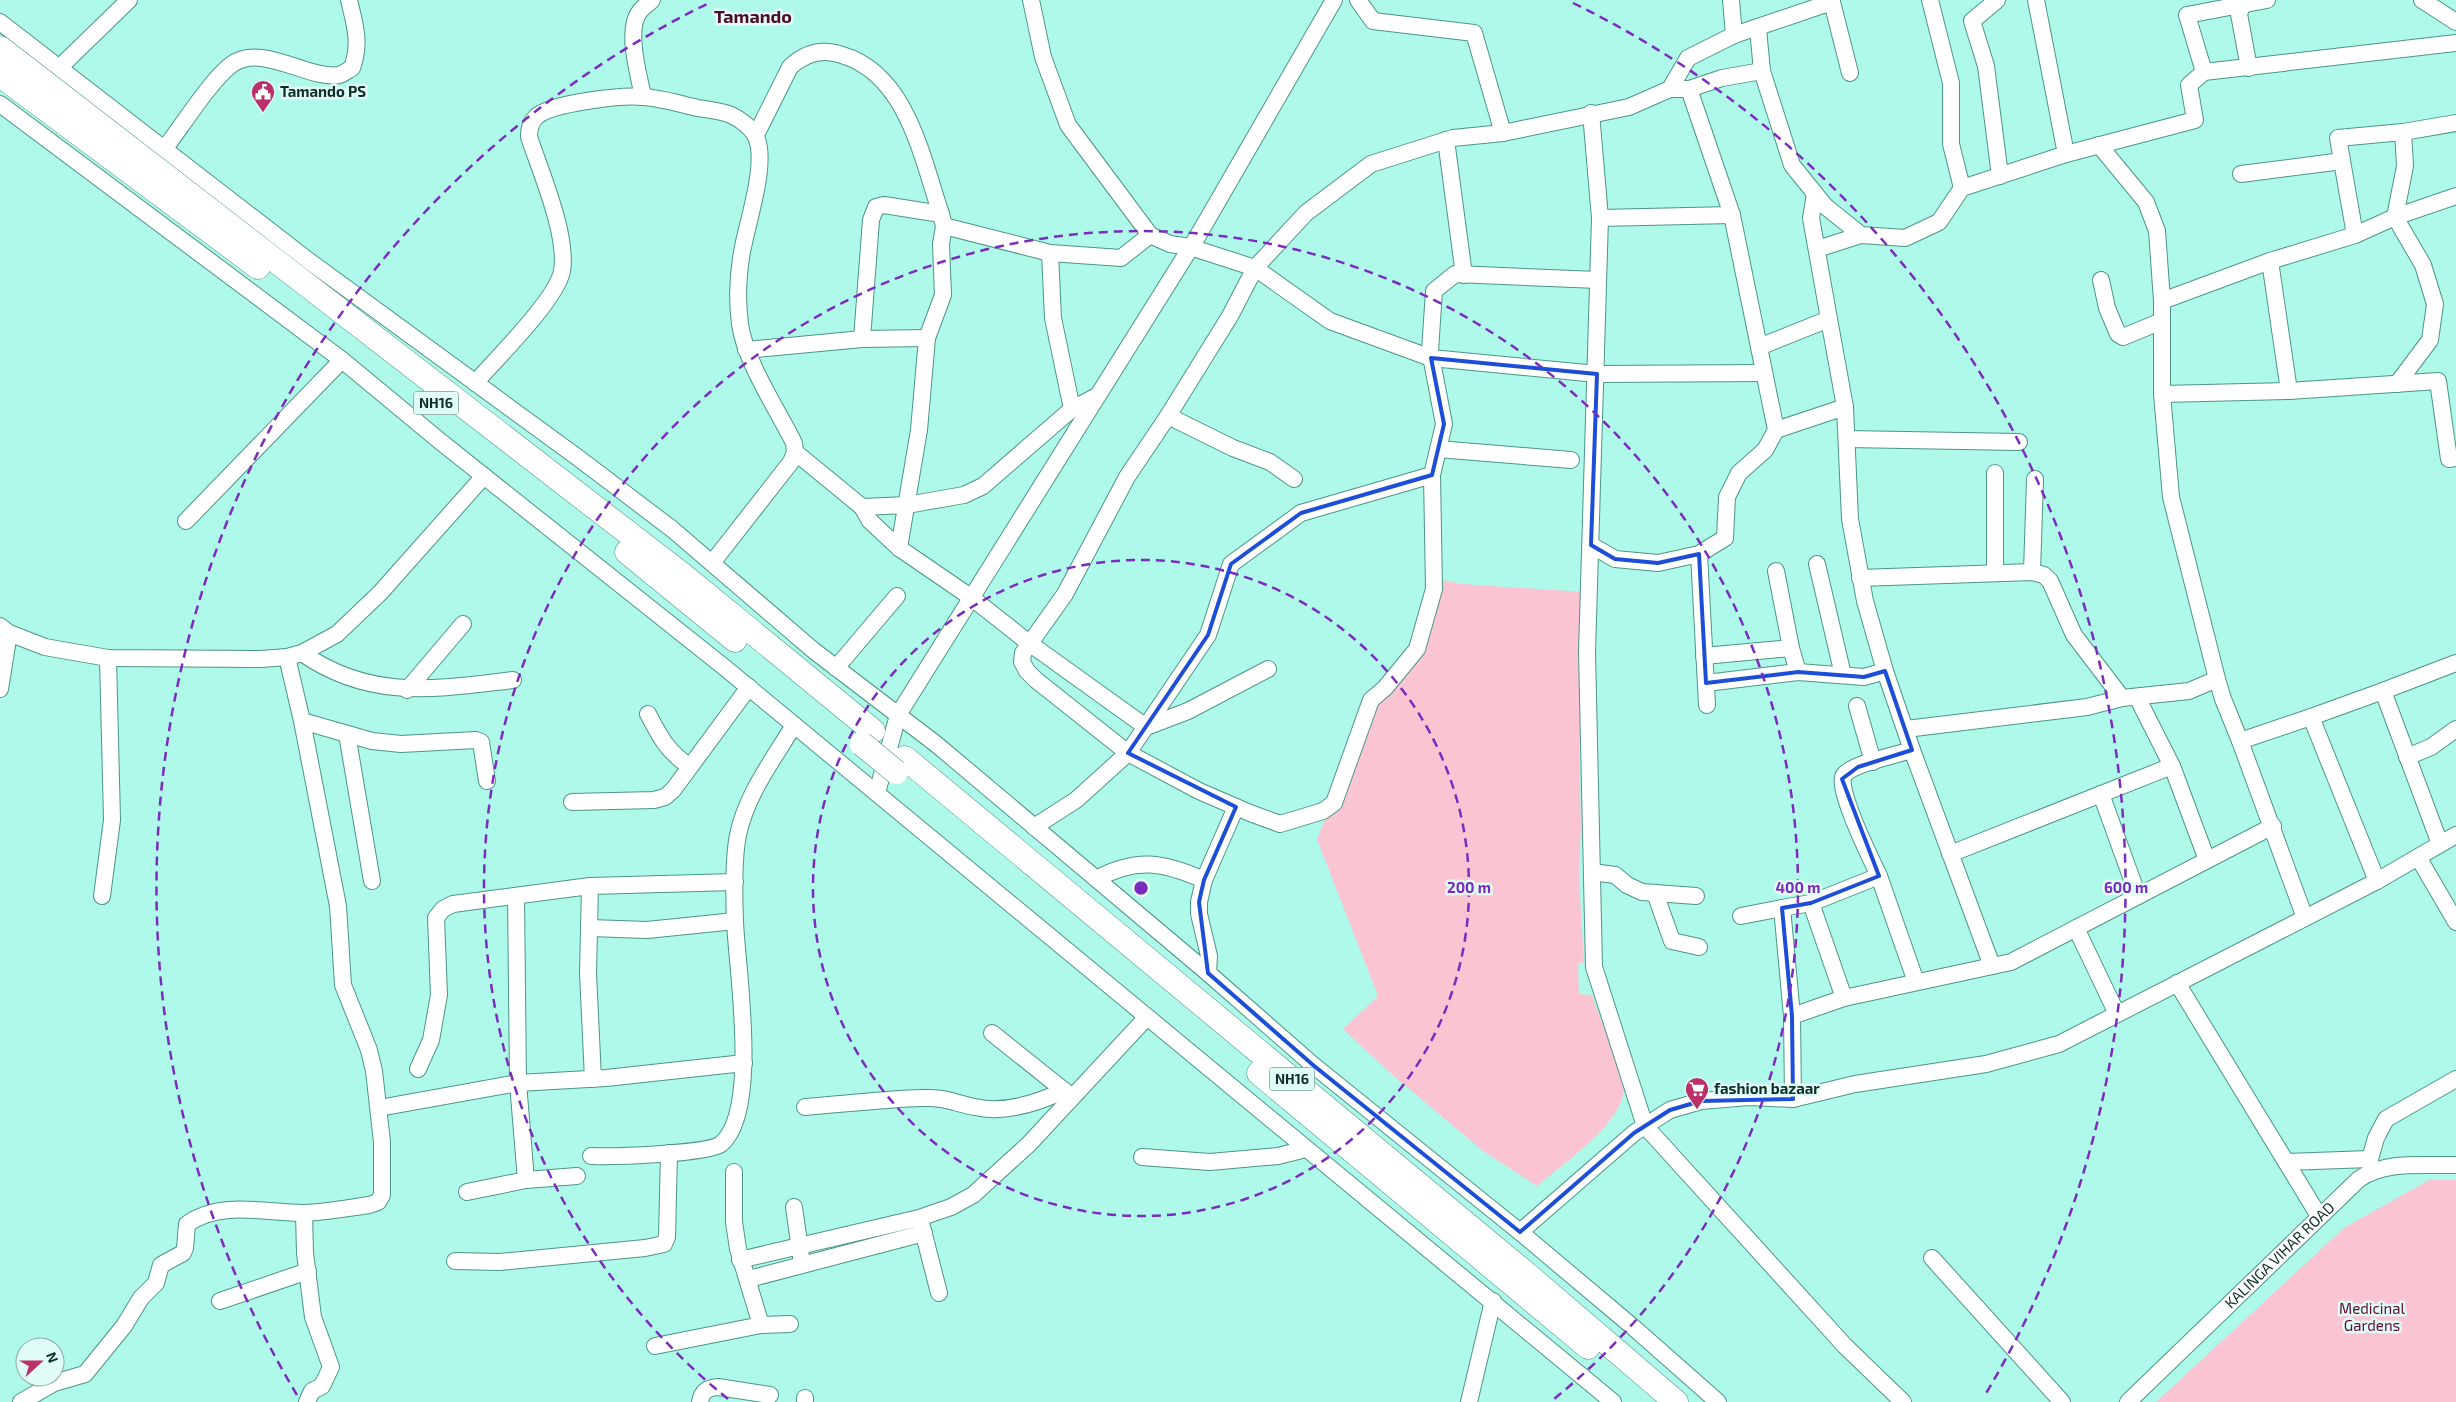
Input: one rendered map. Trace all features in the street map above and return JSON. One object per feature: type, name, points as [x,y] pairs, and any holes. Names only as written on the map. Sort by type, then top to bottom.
[{"type":"highway","name":"NH16","points":[[0,48],[684,576],[867,738]]},
{"type":"highway","name":"NH16","points":[[0,75],[273,278],[480,436],[671,588],[867,738],[1530,1276],[1676,1402]]},
{"type":"highway","name":"NH16","points":[[900,765],[1652,1402]]},
{"type":"street","points":[[60,67],[130,0]]},
{"type":"street","points":[[165,148],[221,75],[233,64],[249,58],[280,62],[327,75],[340,75],[352,68],[358,53],[356,31],[349,0]]},
{"type":"street","points":[[643,96],[636,57],[634,22],[639,11],[652,0]]},
{"type":"street","points":[[1031,0],[1043,57],[1068,126],[1150,236],[1170,244],[1190,247],[1255,268],[1330,321],[1431,358],[1597,374],[1764,372]]},
{"type":"street","points":[[877,793],[898,716],[1190,247],[1334,0]]},
{"type":"street","points":[[1358,0],[1373,21],[1474,33],[1503,133]]},
{"type":"street","points":[[1731,0],[1734,35]]},
{"type":"street","points":[[1930,0],[1951,83],[1951,144],[1962,188]]},
{"type":"street","points":[[1997,0],[1972,21],[1986,66],[2000,176]]},
{"type":"street","points":[[2036,0],[2066,154]]},
{"type":"street","points":[[2204,72],[2186,7],[2267,0]]},
{"type":"street","points":[[2422,0],[2456,22]]},
{"type":"street","points":[[1670,90],[1688,58],[1734,35],[1758,29],[1835,1],[1850,73]]},
{"type":"street","points":[[2243,2],[2239,14],[2249,68]]},
{"type":"street","points":[[0,22],[309,261],[577,456],[672,529],[836,668],[1034,827],[1208,973],[1313,1065],[1520,1232],[1633,1327],[1718,1402]]},
{"type":"street","points":[[1758,29],[1762,71],[1792,165],[1825,206],[1861,235]]},
{"type":"street","points":[[1817,249],[1861,235],[1906,238],[1939,222],[1962,188],[2066,154],[2195,120],[2189,85],[2204,72],[2456,43]]},
{"type":"street","points":[[756,135],[790,67],[798,60],[812,53],[829,50],[858,59],[892,90],[911,125],[943,220],[943,296],[927,338],[919,430],[899,548]]},
{"type":"street","points":[[1598,280],[1455,274],[1434,291],[1431,358],[1444,424],[1432,475],[1434,589],[1416,649],[1384,688],[1371,700],[1334,803],[1323,811],[1280,824],[1199,791],[1128,753],[1027,670],[1022,662],[1023,654],[1064,594],[1126,477],[1168,416],[1230,316],[1255,268],[1306,213],[1371,164],[1446,140],[1503,133],[1591,113],[1629,107],[1670,90],[1689,89],[1722,78],[1762,71]]},
{"type":"street","points":[[1591,545],[1615,559],[1658,564],[1699,554],[1726,538],[1726,497],[1739,473],[1765,450],[1776,430],[1732,215],[1689,89]]},
{"type":"street","points":[[475,382],[551,297],[562,273],[563,256],[559,231],[529,137],[529,127],[536,117],[545,111],[610,98],[643,96],[731,115],[744,123],[756,135],[761,150],[756,188],[741,254],[740,324],[746,350],[794,443],[795,452],[791,462],[712,564]]},
{"type":"street","points":[[0,104],[342,360],[749,687],[1614,1402]]},
{"type":"street","points":[[1591,113],[1600,218],[1597,374],[1587,652],[1594,967],[1645,1126],[1844,1346],[1903,1402]]},
{"type":"street","points":[[2355,235],[2338,138],[2404,132],[2456,123]]},
{"type":"street","points":[[2398,384],[2430,340],[2435,304],[2422,265],[2395,217],[2405,166],[2404,132]]},
{"type":"street","points":[[1446,140],[1464,274]]},
{"type":"street","points":[[2099,145],[2146,202],[2158,231],[2162,301],[2162,394],[2171,497],[2223,699],[2273,826],[2305,918]]},
{"type":"street","points":[[2241,174],[2342,161]]},
{"type":"street","points":[[1815,194],[1811,218],[1844,407],[1850,519],[1860,578],[1885,671],[1912,750],[1992,966]]},
{"type":"street","points":[[2162,301],[2270,260],[2355,235],[2395,217],[2456,196]]},
{"type":"street","points":[[862,339],[871,220],[876,207],[884,204],[943,220],[1050,254],[1121,258],[1150,236]]},
{"type":"street","points":[[1600,218],[1732,215]]},
{"type":"street","points":[[1050,254],[1053,318],[1072,409]]},
{"type":"street","points":[[2270,260],[2289,391]]},
{"type":"street","points":[[2101,280],[2107,308],[2118,334],[2123,336],[2162,321]]},
{"type":"street","points":[[1759,347],[1829,319]]},
{"type":"street","points":[[746,350],[862,339],[927,338]]},
{"type":"street","points":[[186,521],[342,360]]},
{"type":"street","points":[[2162,394],[2289,391],[2438,381],[2450,459],[2456,458]]},
{"type":"street","points":[[862,507],[907,505],[964,495],[983,486],[1072,409],[1095,397]]},
{"type":"street","points":[[1776,430],[1844,407]]},
{"type":"street","points":[[1168,416],[1233,448],[1270,462],[1294,479]]},
{"type":"street","points":[[1847,438],[2019,442]]},
{"type":"street","points":[[1438,449],[1571,460]]},
{"type":"street","points":[[795,452],[862,507],[870,521],[899,548],[972,598],[1029,643],[1146,727]]},
{"type":"street","points":[[1994,573],[1995,473]]},
{"type":"street","points":[[1034,827],[1076,800],[1128,753],[1208,635],[1231,564],[1301,513],[1432,475]]},
{"type":"street","points":[[0,689],[5,630],[45,647],[108,658],[261,659],[295,655],[337,634],[380,593],[484,476]]},
{"type":"street","points":[[2032,572],[2035,479]]},
{"type":"street","points":[[1699,554],[1707,705]]},
{"type":"street","points":[[1817,564],[1844,675]]},
{"type":"street","points":[[1776,571],[1791,648],[1798,672]]},
{"type":"street","points":[[1860,578],[2032,572],[2044,575],[2050,581],[2074,635],[2084,650],[2129,698],[2172,766],[2207,860]]},
{"type":"street","points":[[836,668],[898,596]]},
{"type":"street","points":[[407,690],[463,624]]},
{"type":"street","points":[[1704,656],[1791,648]]},
{"type":"street","points":[[295,655],[354,679],[407,690],[514,680]]},
{"type":"street","points":[[21,1402],[54,1383],[85,1374],[124,1326],[141,1298],[156,1283],[162,1265],[185,1248],[187,1224],[201,1214],[244,1210],[304,1213],[370,1205],[378,1202],[382,1195],[384,1177],[379,1108],[369,1050],[342,985],[338,906],[302,720],[295,655]]},
{"type":"street","points":[[102,896],[112,820],[108,658]]},
{"type":"street","points":[[2240,741],[2456,664]]},
{"type":"street","points":[[1146,727],[1188,711],[1268,669]]},
{"type":"street","points":[[1706,683],[1798,672],[1864,676],[1885,671]]},
{"type":"street","points":[[1906,729],[2087,707],[2129,698],[2189,691],[2217,678]]},
{"type":"street","points":[[572,802],[654,800],[666,797],[749,687]]},
{"type":"street","points":[[2383,691],[2440,844]]},
{"type":"street","points":[[1857,706],[1873,762]]},
{"type":"street","points":[[648,714],[662,740],[674,756],[689,766]]},
{"type":"street","points":[[2311,717],[2377,881]]},
{"type":"street","points":[[302,720],[372,741],[401,744],[476,740],[481,742],[483,748],[487,781]]},
{"type":"street","points":[[591,1156],[669,1153],[720,1145],[729,1135],[738,1112],[744,1063],[735,921],[737,837],[743,815],[760,780],[794,725]]},
{"type":"street","points":[[2408,757],[2431,747],[2456,729]]},
{"type":"street","points":[[346,734],[372,881]]},
{"type":"street","points":[[1912,750],[1873,762],[1844,774],[1841,784],[1878,876],[1916,982]]},
{"type":"street","points":[[1950,854],[2172,766]]},
{"type":"street","points":[[2101,794],[2138,896]]},
{"type":"street","points":[[1208,973],[1209,956],[1206,936],[1199,914],[1204,880],[1236,807]]},
{"type":"street","points":[[1792,1016],[1844,998],[2011,962],[2273,826]]},
{"type":"street","points":[[1520,1232],[1645,1126],[1670,1110],[1702,1101],[1749,1097],[1793,1099],[1855,1084],[1986,1064],[2059,1044],[2377,881],[2456,835]]},
{"type":"street","points":[[2418,857],[2456,922]]},
{"type":"street","points":[[1096,879],[1111,871],[1148,863],[1181,870],[1204,880]]},
{"type":"street","points":[[1592,872],[1611,873],[1634,890],[1696,896]]},
{"type":"street","points":[[1741,916],[1811,903],[1878,876]]},
{"type":"street","points":[[418,1069],[431,1040],[439,995],[436,918],[443,909],[453,904],[590,886],[735,882]]},
{"type":"street","points":[[590,886],[588,973],[593,1079]]},
{"type":"street","points":[[1655,893],[1672,941],[1699,946]]},
{"type":"street","points":[[516,896],[518,1083],[526,1180]]},
{"type":"street","points":[[1811,903],[1844,998]]},
{"type":"street","points":[[1782,908],[1792,1016],[1793,1099]]},
{"type":"street","points":[[590,928],[647,930],[735,921]]},
{"type":"street","points":[[2076,928],[2117,1014]]},
{"type":"street","points":[[2177,983],[2318,1216]]},
{"type":"street","points":[[748,1279],[803,1264],[922,1226],[973,1195],[1029,1144],[1068,1094],[1147,1017]]},
{"type":"street","points":[[992,1033],[1068,1094]]},
{"type":"street","points":[[379,1108],[518,1083],[593,1079],[744,1063]]},
{"type":"street","points":[[2286,1162],[2371,1165],[2376,1138],[2386,1119],[2456,1079]]},
{"type":"street","points":[[805,1108],[922,1098],[947,1098],[974,1107],[990,1109],[1010,1108],[1068,1094]]},
{"type":"street","points":[[1142,1157],[1210,1162],[1278,1156],[1306,1149]]},
{"type":"street","points":[[455,1261],[500,1262],[645,1248],[664,1244],[667,1237],[669,1153]]},
{"type":"street","name":"KALINGA VIHAR ROAD","points":[[2128,1402],[2371,1165],[2384,1167],[2456,1165]]},
{"type":"street","points":[[734,1172],[734,1222],[740,1260],[748,1279],[761,1325]]},
{"type":"street","points":[[467,1192],[526,1180],[577,1176]]},
{"type":"street","points":[[794,1208],[798,1246],[803,1264]]},
{"type":"street","points":[[304,1213],[313,1317],[331,1367],[322,1386],[312,1391],[306,1398],[307,1402]]},
{"type":"street","points":[[740,1260],[798,1246],[922,1226]]},
{"type":"street","points":[[922,1226],[938,1293]]},
{"type":"street","points":[[1932,1258],[2062,1402]]},
{"type":"street","points":[[220,1301],[308,1271]]},
{"type":"street","points":[[1469,1402],[1494,1301]]},
{"type":"street","points":[[655,1346],[761,1325],[790,1324]]},
{"type":"street","points":[[700,1402],[701,1394],[709,1388],[718,1387],[770,1395]]},
{"type":"highlighted area","points":[[1431,358],[1597,374],[1591,545],[1615,559],[1658,563],[1699,554],[1706,683],[1798,672],[1864,677],[1885,671],[1912,750],[1858,767],[1842,779],[1879,876],[1811,903],[1782,908],[1792,1016],[1793,1099],[1701,1101],[1670,1110],[1634,1133],[1520,1232],[1313,1065],[1208,973],[1199,902],[1204,880],[1236,807],[1128,753],[1208,635],[1231,564],[1301,513],[1432,475],[1444,424]]},
{"type":"green space","points":[[1438,579],[1462,584],[1583,592],[1579,754],[1581,825],[1579,880],[1584,963],[1578,963],[1579,994],[1592,995],[1616,1061],[1623,1094],[1619,1106],[1600,1132],[1537,1186],[1483,1151],[1388,1071],[1343,1029],[1378,996],[1317,839],[1374,700],[1420,648]]},
{"type":"green space","name":"Medicinal Gardens","points":[[2429,1180],[2456,1180],[2456,1402],[2156,1402],[2344,1228]]},
{"type":"place","name":"Tamando PS","points":[[263,113]]},
{"type":"place","name":"fashion bazaar","points":[[1697,1110]]},
{"type":"district","name":"Tamando","points":[[753,17]]}]
